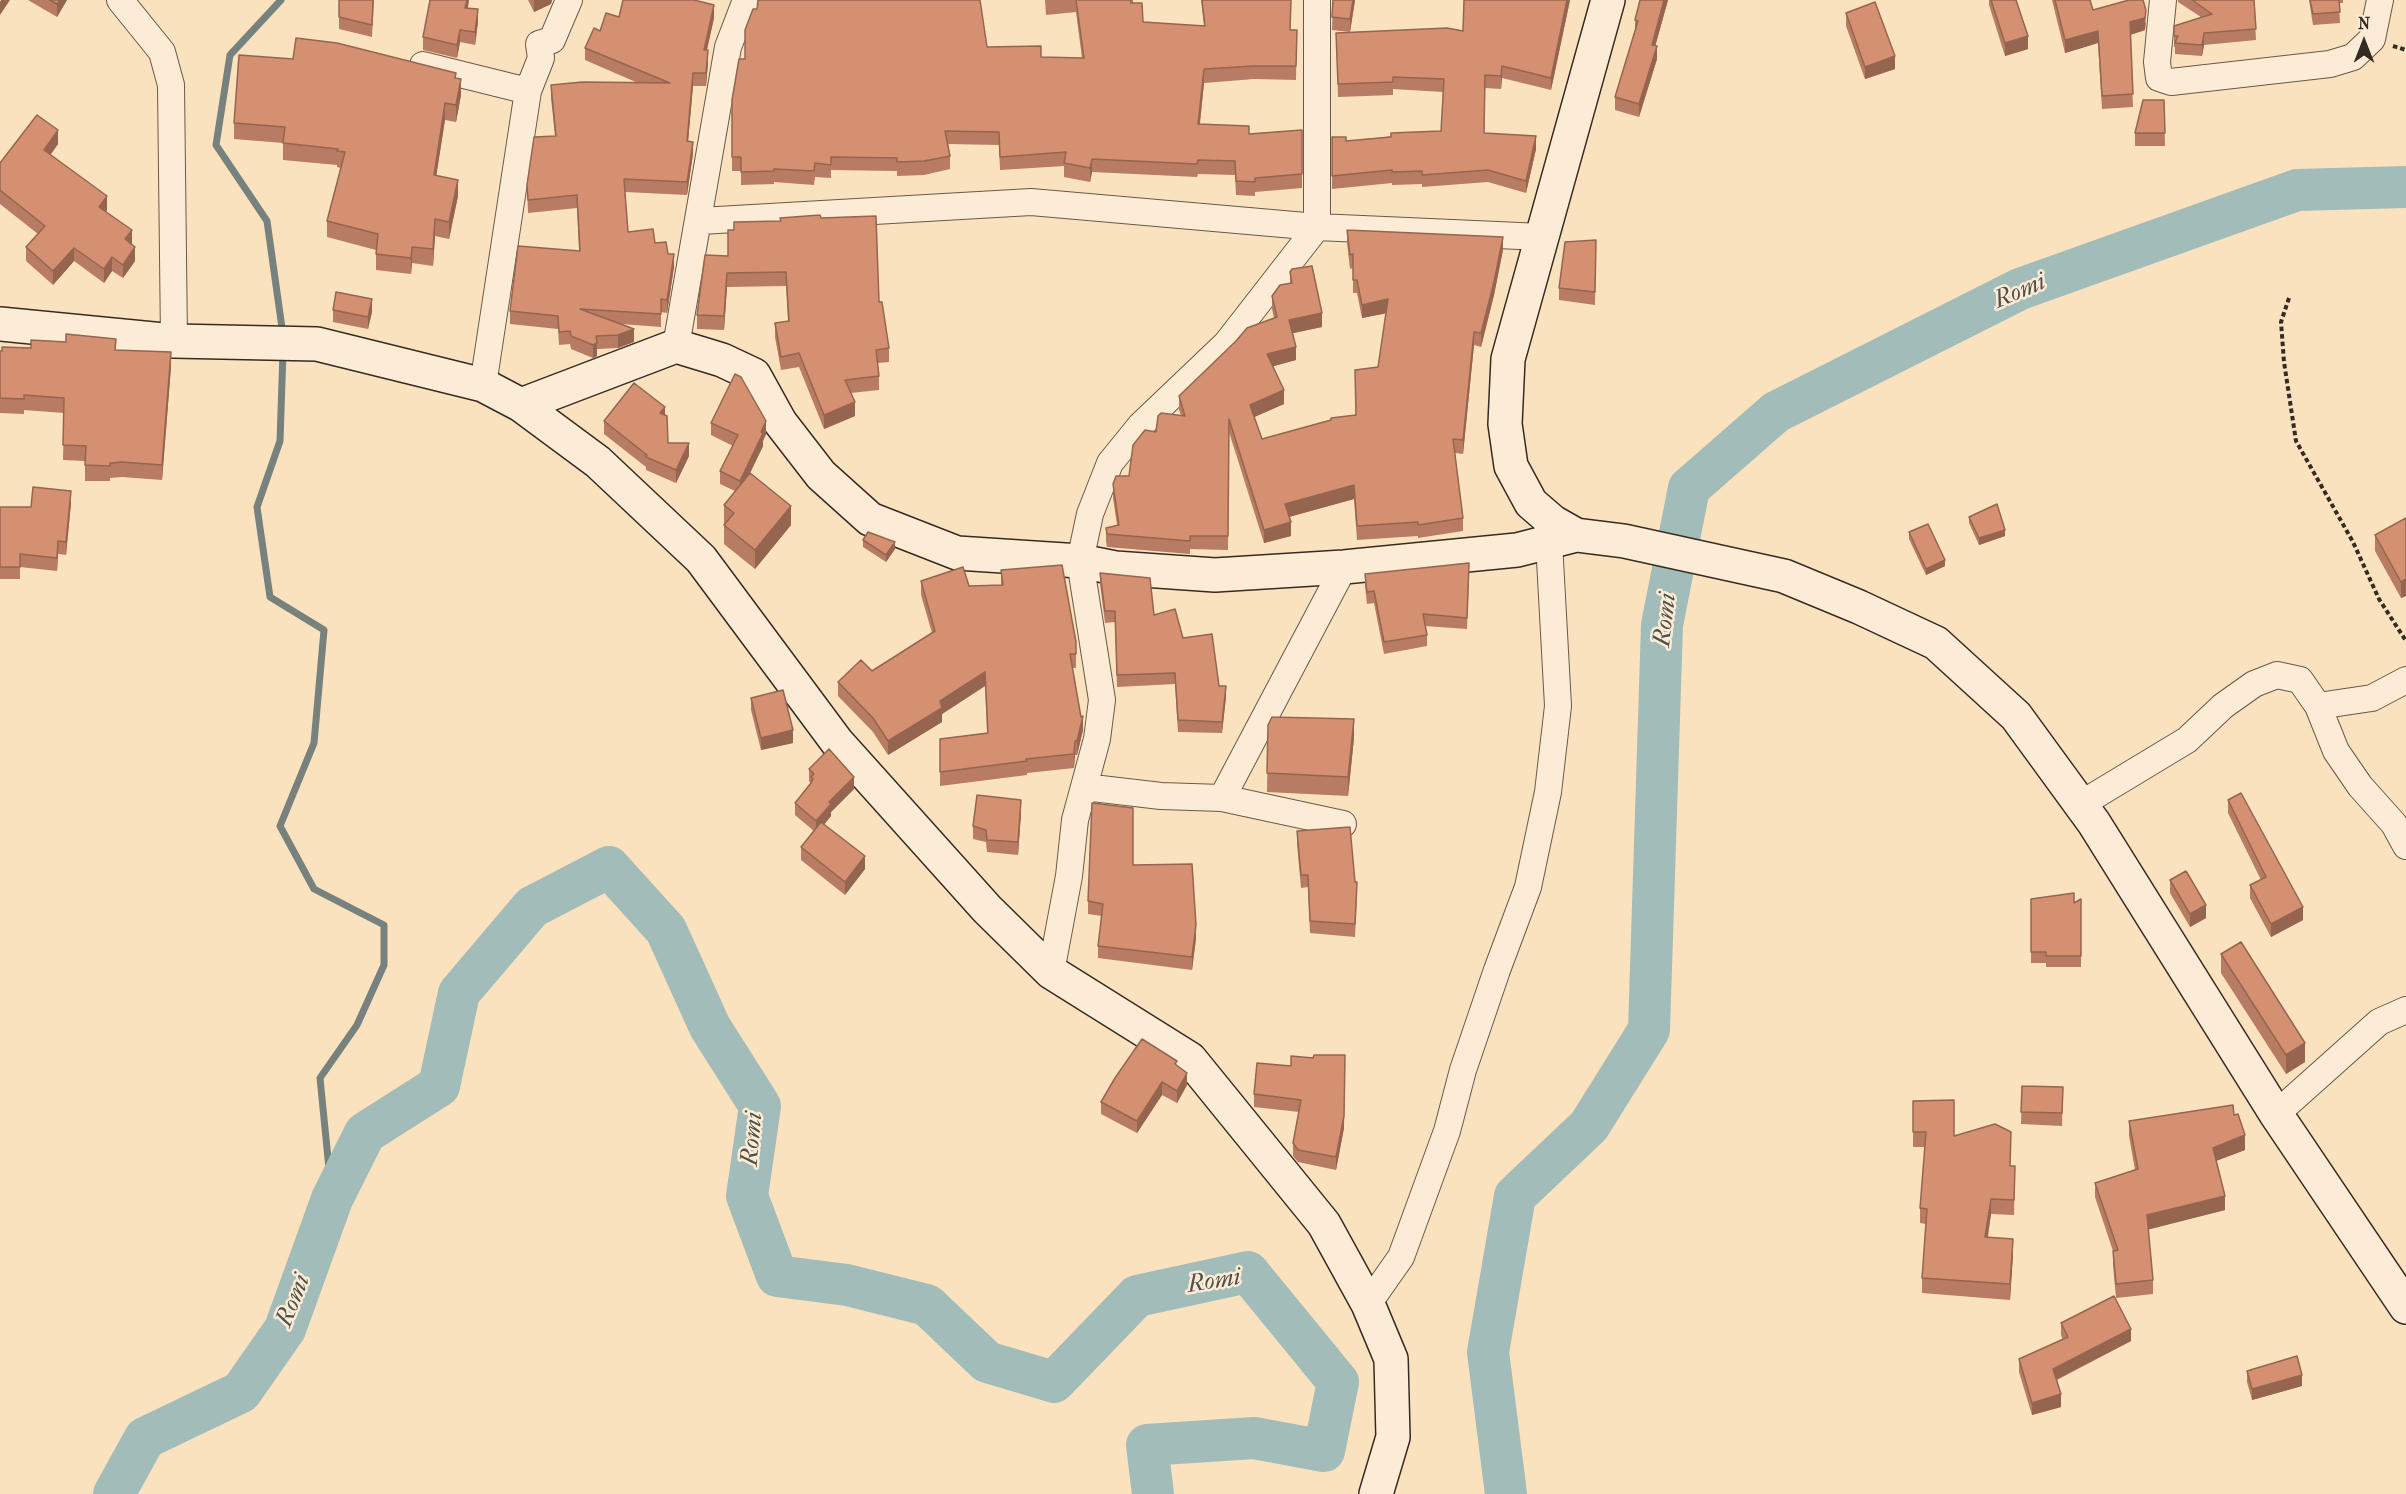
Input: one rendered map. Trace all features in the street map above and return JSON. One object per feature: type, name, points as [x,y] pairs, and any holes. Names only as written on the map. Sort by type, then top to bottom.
[{"type":"street","points":[[120,0],[162,52],[171,85],[174,341]]},
{"type":"street","points":[[483,385],[528,91],[541,58],[539,44],[552,40],[569,0]]},
{"type":"street","points":[[676,346],[700,220],[728,47],[746,0]]},
{"type":"street","points":[[1052,972],[1069,876],[1075,820],[1097,739],[1102,700],[1080,561],[1090,514],[1110,463],[1140,426],[1226,344],[1317,227],[1317,0]]},
{"type":"street","points":[[1368,1304],[1401,1257],[1447,1131],[1463,1070],[1528,887],[1548,792],[1558,706],[1563,539],[1553,522],[1531,503],[1511,466],[1505,423],[1508,359],[1608,0]]},
{"type":"street","points":[[2163,0],[2157,62],[2158,78],[2171,82],[2330,64],[2353,57],[2372,39],[2380,0]]},
{"type":"street","points":[[404,61],[528,91]]},
{"type":"street","points":[[700,220],[1031,202],[1317,227],[1542,237]]},
{"type":"street","points":[[0,324],[174,341],[317,344],[483,385],[521,405],[598,462],[701,559],[837,742],[987,909],[1052,972],[1190,1059],[1324,1224],[1368,1304],[1391,1359],[1393,1437],[1376,1494]]},
{"type":"street","points":[[521,405],[676,346],[722,360],[754,375],[780,422],[821,475],[870,519],[957,553],[1080,561],[1114,568],[1215,575],[1344,567],[1517,550],[1563,539],[1624,541],[1784,576],[1859,607],[1936,643],[2016,716],[2081,804],[2277,1114],[2406,1307]]},
{"type":"street","points":[[1222,798],[1344,567]]},
{"type":"street","points":[[2081,804],[2187,740],[2223,706],[2254,684],[2277,675],[2300,680],[2318,706],[2336,751],[2360,786],[2394,824],[2406,846]]},
{"type":"street","points":[[2318,706],[2372,698],[2406,680]]},
{"type":"street","points":[[1084,787],[1161,796],[1222,798],[1343,824]]},
{"type":"street","points":[[2277,1114],[2379,1022],[2406,1010]]},
{"type":"path","points":[[2289,298],[2281,322],[2283,362],[2296,441],[2353,542],[2379,598],[2406,641]]},
{"type":"building","points":[[339,0],[373,0],[372,25],[339,17]]},
{"type":"building","points":[[430,0],[467,0],[465,8],[478,9],[475,32],[460,30],[457,45],[423,37]]},
{"type":"building","points":[[623,0],[694,0],[714,5],[704,50],[708,50],[706,73],[693,73],[687,141],[693,142],[687,182],[624,179],[628,232],[653,229],[655,243],[666,242],[668,254],[674,254],[667,300],[661,299],[661,314],[580,309],[634,329],[618,335],[596,336],[597,343],[593,345],[571,336],[570,331],[559,332],[558,316],[510,311],[518,246],[580,251],[577,195],[528,200],[527,185],[534,137],[556,136],[551,85],[582,82],[670,83],[585,48],[594,28],[600,31],[606,13],[619,17]]},
{"type":"building","points":[[758,0],[980,0],[987,47],[1041,46],[1041,57],[1084,58],[1076,0],[1131,0],[1131,3],[1142,3],[1143,22],[1205,26],[1202,0],[1291,0],[1290,30],[1297,30],[1296,66],[1204,69],[1198,124],[1249,126],[1249,134],[1302,130],[1302,174],[1255,178],[1255,182],[1236,181],[1235,161],[1198,160],[1197,164],[1092,159],[1090,168],[1064,163],[1066,152],[1000,157],[999,132],[945,131],[950,156],[924,161],[897,162],[897,158],[831,157],[831,165],[815,163],[814,171],[774,169],[774,171],[741,172],[741,157],[732,157],[732,100],[739,59],[745,59],[745,30],[753,9],[757,9]]},
{"type":"building","points":[[1333,0],[1353,0],[1350,19],[1332,17]]},
{"type":"building","points":[[1464,0],[1567,0],[1551,78],[1502,66],[1501,76],[1485,75],[1484,133],[1536,136],[1526,181],[1488,170],[1422,175],[1422,171],[1392,172],[1392,170],[1332,176],[1332,137],[1346,137],[1346,141],[1391,137],[1391,133],[1441,131],[1444,79],[1393,77],[1393,82],[1338,84],[1336,33],[1447,28],[1463,31]]},
{"type":"building","points":[[1640,0],[1664,0],[1652,45],[1657,46],[1639,104],[1615,97],[1638,21],[1635,20]]},
{"type":"building","points":[[1991,0],[2016,0],[2028,36],[2005,43]]},
{"type":"building","points":[[2055,0],[2090,0],[2093,10],[2129,0],[2143,0],[2146,10],[2145,18],[2130,22],[2133,94],[2102,96],[2098,31],[2065,40]]},
{"type":"building","points":[[2192,0],[2254,0],[2256,29],[2204,33],[2202,45],[2175,43],[2178,36],[2174,36],[2174,26],[2212,14]]},
{"type":"building","points":[[2310,0],[2339,0],[2340,12],[2313,14]]},
{"type":"building","points":[[1875,2],[1895,56],[1865,67],[1846,13]]},
{"type":"building","points":[[296,38],[337,43],[456,73],[455,78],[461,79],[456,105],[445,103],[434,175],[458,180],[449,222],[435,219],[433,249],[412,247],[411,258],[376,254],[378,234],[327,221],[345,152],[337,151],[338,149],[283,143],[285,127],[234,123],[239,55],[293,59]]},
{"type":"building","points":[[2143,100],[2164,100],[2165,133],[2135,133]]},
{"type":"building","points":[[37,115],[58,130],[44,150],[107,196],[99,207],[132,230],[125,239],[135,247],[123,265],[112,257],[104,269],[74,248],[53,271],[26,247],[45,226],[0,190],[0,163]]},
{"type":"building","points":[[820,215],[821,218],[876,216],[879,302],[882,302],[889,348],[876,350],[879,376],[845,380],[855,402],[824,415],[799,353],[781,357],[775,323],[789,321],[786,272],[727,273],[724,316],[697,315],[705,255],[728,256],[728,230],[734,230],[734,222],[781,221],[780,218]]},
{"type":"building","points":[[1347,230],[1503,237],[1481,333],[1474,332],[1463,440],[1453,439],[1463,518],[1418,525],[1418,522],[1357,526],[1354,485],[1285,504],[1291,522],[1264,530],[1229,419],[1228,536],[1190,536],[1190,541],[1107,534],[1106,528],[1119,525],[1113,484],[1116,476],[1129,476],[1133,445],[1145,430],[1156,432],[1158,416],[1161,413],[1185,416],[1179,396],[1247,328],[1277,317],[1272,296],[1280,285],[1292,283],[1290,272],[1292,269],[1312,266],[1322,313],[1289,320],[1296,347],[1267,354],[1284,390],[1250,405],[1262,439],[1331,420],[1331,418],[1356,415],[1355,370],[1378,367],[1388,299],[1362,305],[1357,280],[1353,280],[1353,254],[1350,255]]},
{"type":"building","points":[[1596,240],[1595,292],[1559,288],[1565,242]]},
{"type":"building","points":[[336,292],[372,299],[368,317],[333,310]]},
{"type":"building","points":[[66,334],[116,339],[115,350],[171,352],[162,465],[122,462],[110,463],[110,466],[85,465],[86,446],[63,445],[64,398],[24,395],[24,399],[0,398],[0,351],[2,347],[31,348],[31,340],[66,342]]},
{"type":"building","points":[[735,374],[741,377],[766,421],[761,432],[763,433],[740,481],[720,471],[738,435],[711,423]]},
{"type":"building","points":[[634,383],[665,407],[660,413],[667,416],[668,443],[689,443],[676,470],[646,457],[647,455],[604,421]]},
{"type":"building","points":[[750,473],[791,506],[755,550],[724,525],[734,513],[724,505]]},
{"type":"building","points":[[33,487],[71,491],[66,542],[58,541],[57,558],[20,554],[20,567],[0,567],[0,507],[31,507]]},
{"type":"building","points":[[1997,504],[2005,530],[1979,538],[1969,517]]},
{"type":"building","points":[[2406,518],[2406,579],[2401,582],[2375,535]]},
{"type":"building","points":[[1928,524],[1945,560],[1926,569],[1909,532]]},
{"type":"building","points":[[868,532],[895,542],[886,555],[863,540]]},
{"type":"building","points":[[1469,563],[1467,618],[1423,614],[1427,635],[1384,642],[1374,591],[1367,592],[1365,574]]},
{"type":"building","points":[[1062,565],[1076,642],[1076,654],[1070,654],[1081,717],[1083,716],[1077,741],[1075,741],[1074,754],[940,772],[940,739],[988,733],[985,672],[940,701],[942,708],[888,741],[873,718],[838,682],[861,660],[872,671],[935,631],[921,581],[963,567],[969,586],[1003,585],[1001,570]]},
{"type":"building","points":[[1100,573],[1150,578],[1154,615],[1175,609],[1183,638],[1212,634],[1219,686],[1226,686],[1222,722],[1178,720],[1175,673],[1117,675],[1115,611],[1105,611]]},
{"type":"building","points":[[783,690],[793,730],[761,738],[751,698]]},
{"type":"building","points":[[1272,717],[1354,719],[1348,777],[1267,773],[1268,725]]},
{"type":"building","points":[[829,749],[854,777],[829,802],[831,804],[816,821],[795,803],[813,779],[811,777],[814,774],[809,769]]},
{"type":"building","points":[[2241,793],[2303,907],[2271,924],[2250,885],[2266,877],[2228,800]]},
{"type":"building","points":[[977,795],[1021,800],[1018,842],[987,840],[986,830],[973,826]]},
{"type":"building","points":[[1092,803],[1133,808],[1133,865],[1192,864],[1196,925],[1192,957],[1098,946],[1103,904],[1088,901]]},
{"type":"building","points":[[821,822],[865,856],[845,882],[801,847]]},
{"type":"building","points":[[1350,827],[1355,882],[1357,882],[1355,924],[1310,921],[1308,875],[1301,875],[1297,831]]},
{"type":"building","points":[[2186,871],[2206,905],[2190,914],[2170,880]]},
{"type":"building","points":[[2074,893],[2074,903],[2081,899],[2081,956],[2046,956],[2046,952],[2031,952],[2031,899]]},
{"type":"building","points":[[2241,942],[2305,1043],[2286,1055],[2221,954]]},
{"type":"building","points":[[1142,1039],[1177,1061],[1175,1064],[1187,1073],[1177,1091],[1162,1082],[1137,1121],[1101,1102]]},
{"type":"building","points":[[1314,1055],[1345,1055],[1344,1116],[1336,1157],[1298,1150],[1293,1143],[1301,1100],[1254,1094],[1257,1063],[1291,1066],[1291,1056],[1313,1058]]},
{"type":"building","points":[[2022,1086],[2063,1087],[2062,1113],[2021,1112]]},
{"type":"building","points":[[1954,1100],[1954,1136],[1995,1124],[2011,1132],[2010,1166],[2015,1166],[2014,1200],[1991,1199],[1985,1237],[2013,1239],[2010,1284],[1922,1278],[1927,1209],[1920,1208],[1926,1132],[1913,1132],[1913,1101]]},
{"type":"building","points":[[2233,1105],[2234,1115],[2238,1114],[2245,1135],[2213,1148],[2225,1196],[2147,1215],[2153,1280],[2116,1284],[2113,1251],[2118,1250],[2095,1183],[2138,1169],[2129,1121]]},
{"type":"building","points":[[2114,1296],[2131,1329],[2053,1369],[2061,1394],[2032,1403],[2019,1359],[2068,1337],[2061,1323]]},
{"type":"building","points":[[2297,1356],[2302,1375],[2252,1389],[2247,1371]]},
{"type":"waterway","points":[[281,0],[230,55],[216,145],[267,221],[283,335]]},
{"type":"waterway","name":"Romi","points":[[1506,1494],[1488,1352],[1515,1196],[1589,1126],[1649,1030],[1662,625],[1689,488],[1776,412],[2020,289],[2297,190],[2406,187]]},
{"type":"waterway","points":[[283,352],[280,441],[257,507],[270,597],[324,630],[314,743],[280,826],[314,889],[384,925],[384,965],[357,1025],[320,1078],[332,1199]]},
{"type":"waterway","name":"Romi","points":[[114,1494],[145,1438],[241,1392],[285,1329],[332,1199],[365,1133],[439,1086],[459,993],[532,907],[609,867],[666,930],[710,1027],[760,1106],[747,1196],[777,1276],[847,1285],[927,1305],[987,1362],[1054,1382],[1137,1296],[1248,1272],[1338,1382],[1324,1451],[1254,1438],[1147,1445],[1153,1494]]}]
